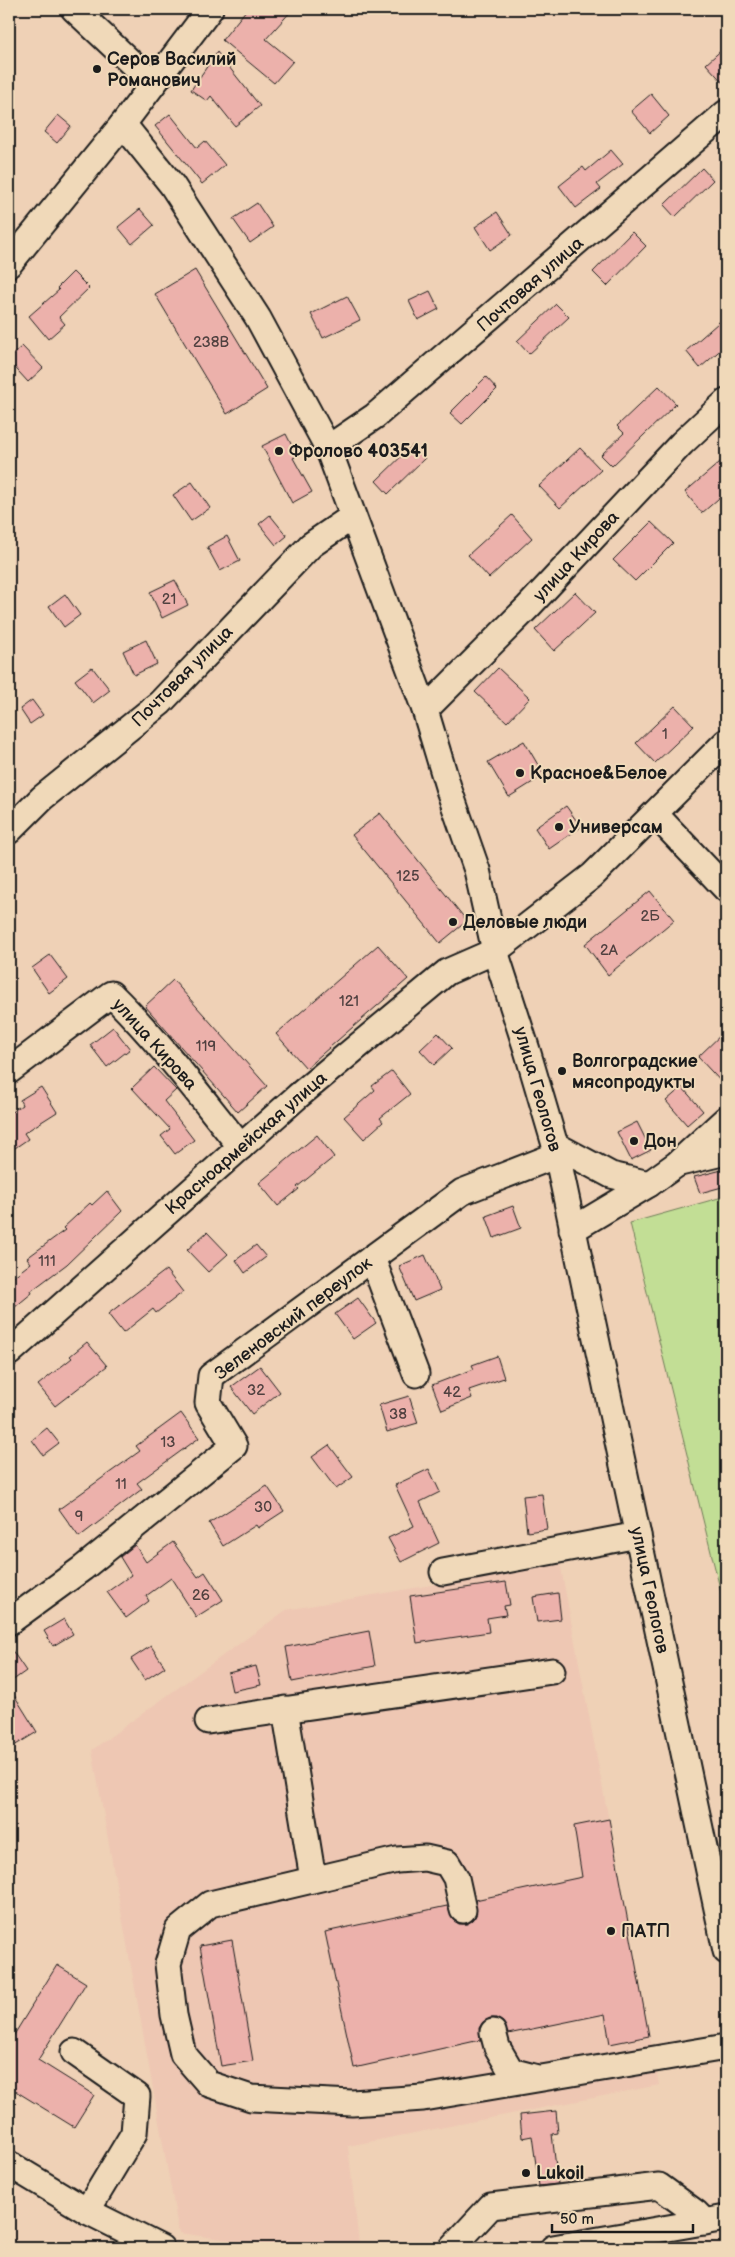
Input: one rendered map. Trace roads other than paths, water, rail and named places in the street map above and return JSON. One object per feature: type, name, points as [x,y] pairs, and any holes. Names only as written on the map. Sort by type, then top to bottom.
[{"type":"street","points":[[74,9],[142,73],[156,79]]},
{"type":"street","points":[[9,264],[123,124],[210,9]]},
{"type":"street","name":"Почтовая улица","points":[[328,448],[375,416],[726,113]]},
{"type":"street","name":"улица Геологов","points":[[123,124],[172,185],[258,318],[328,448],[425,710],[449,790],[477,870],[495,951],[527,1050],[556,1150],[726,1951]]},
{"type":"street","name":"улица Кирова","points":[[425,710],[528,607],[682,443],[726,402]]},
{"type":"street","name":"Почтовая улица","points":[[9,831],[42,798],[160,703],[311,545],[352,517]]},
{"type":"street","name":"Красноармейская улица","points":[[9,1353],[298,1096],[447,972],[495,951],[592,876],[726,742]]},
{"type":"street","points":[[655,814],[726,889]]},
{"type":"street","name":"улица Кирова","points":[[9,1070],[111,994],[183,1073],[240,1147]]},
{"type":"street","points":[[572,1230],[649,1184],[677,1164],[726,1119]]},
{"type":"street","points":[[556,1150],[611,1175],[649,1184]]},
{"type":"street","name":"Зеленовский переулок","points":[[9,1622],[82,1568],[234,1446],[208,1403],[211,1376],[462,1192],[556,1150]]},
{"type":"street","points":[[677,1164],[726,1152]]},
{"type":"street","points":[[372,1258],[416,1374]]},
{"type":"street","points":[[443,1572],[638,1536]]},
{"type":"street","points":[[208,1721],[552,1671]]},
{"type":"street","points":[[286,1709],[313,1879]]},
{"type":"street","points":[[463,1910],[456,1878],[447,1863],[425,1858],[397,1860],[210,1904],[178,1930],[168,1964],[174,2015],[183,2054],[209,2084],[251,2098],[352,2103],[424,2098],[726,2047]]},
{"type":"street","points":[[493,2032],[496,2046],[511,2071],[540,2079]]},
{"type":"street","points":[[74,2052],[137,2096],[134,2133],[87,2211]]},
{"type":"street","points":[[9,2164],[87,2211],[160,2248]]},
{"type":"street","points":[[452,2248],[491,2206],[659,2186],[709,2218]]},
{"type":"street","points":[[553,2248],[709,2218]]},
{"type":"place","name":"Серов Василий Романович","points":[[97,69]]},
{"type":"place","name":"Фролово 403541","points":[[279,451]]},
{"type":"place","name":"Красное&Белое","points":[[520,773]]},
{"type":"place","name":"Универсам","points":[[559,827]]},
{"type":"place","name":"Деловые люди","points":[[453,922]]},
{"type":"place","name":"Волгоградские мясопродукты","points":[[562,1071]]},
{"type":"place","name":"Дон","points":[[634,1141]]},
{"type":"place","name":"ПАТП","points":[[611,1931]]},
{"type":"place","name":"Lukoil","points":[[526,2173]]}]
